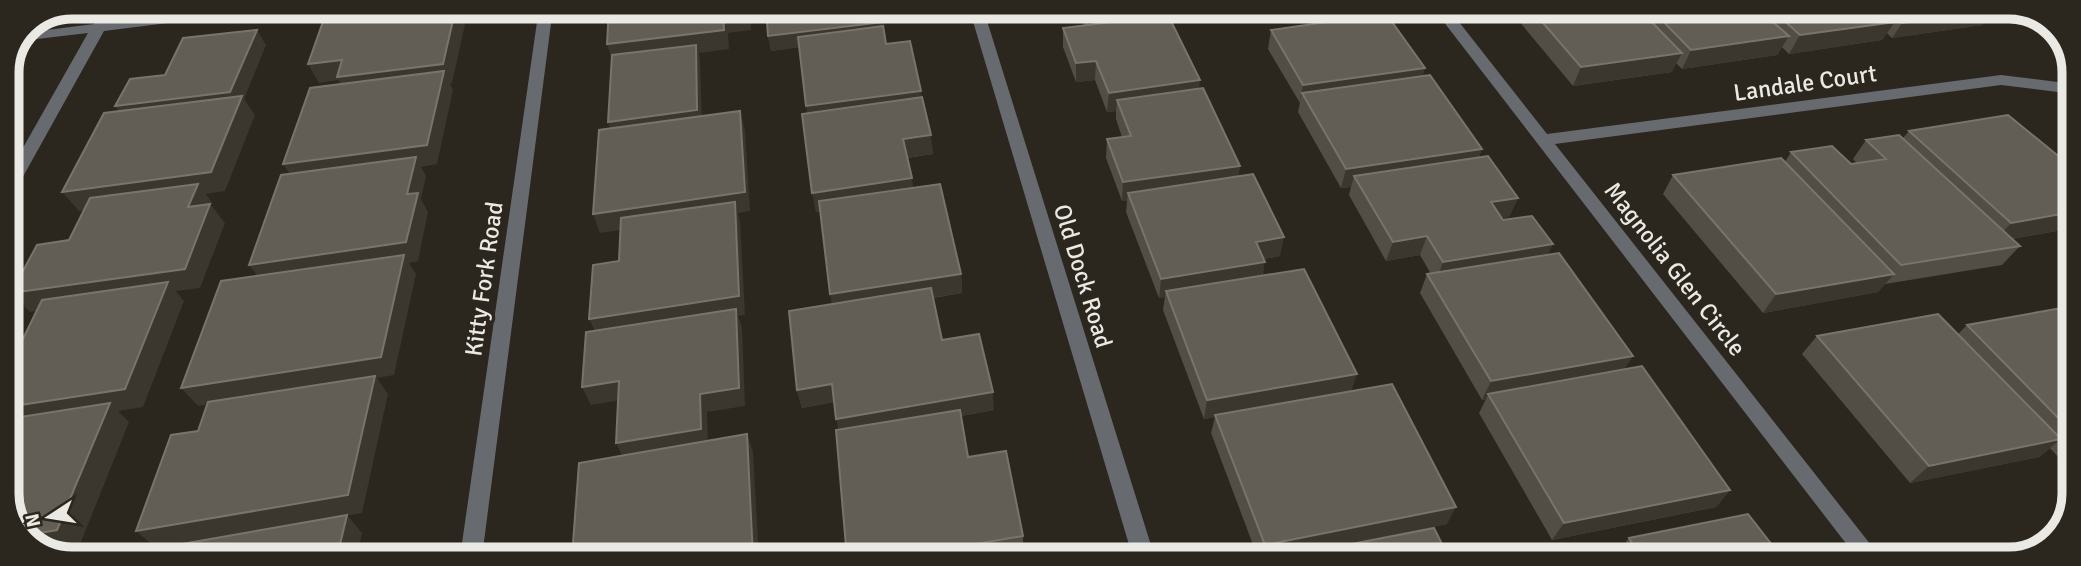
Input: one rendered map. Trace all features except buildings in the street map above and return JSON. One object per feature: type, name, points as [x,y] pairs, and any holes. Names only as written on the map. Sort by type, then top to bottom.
[{"type":"street","points":[[19,170],[103,19]]},
{"type":"street","points":[[34,36],[173,19]]},
{"type":"street","name":"Kitty Fork Road","points":[[472,547],[544,19]]},
{"type":"street","name":"Old Dock Road","points":[[979,19],[1141,547]]},
{"type":"street","name":"Magnolia Glen Circle","points":[[1449,19],[1862,547]]},
{"type":"street","name":"Landale Court","points":[[1543,140],[2001,79],[2062,87]]}]
